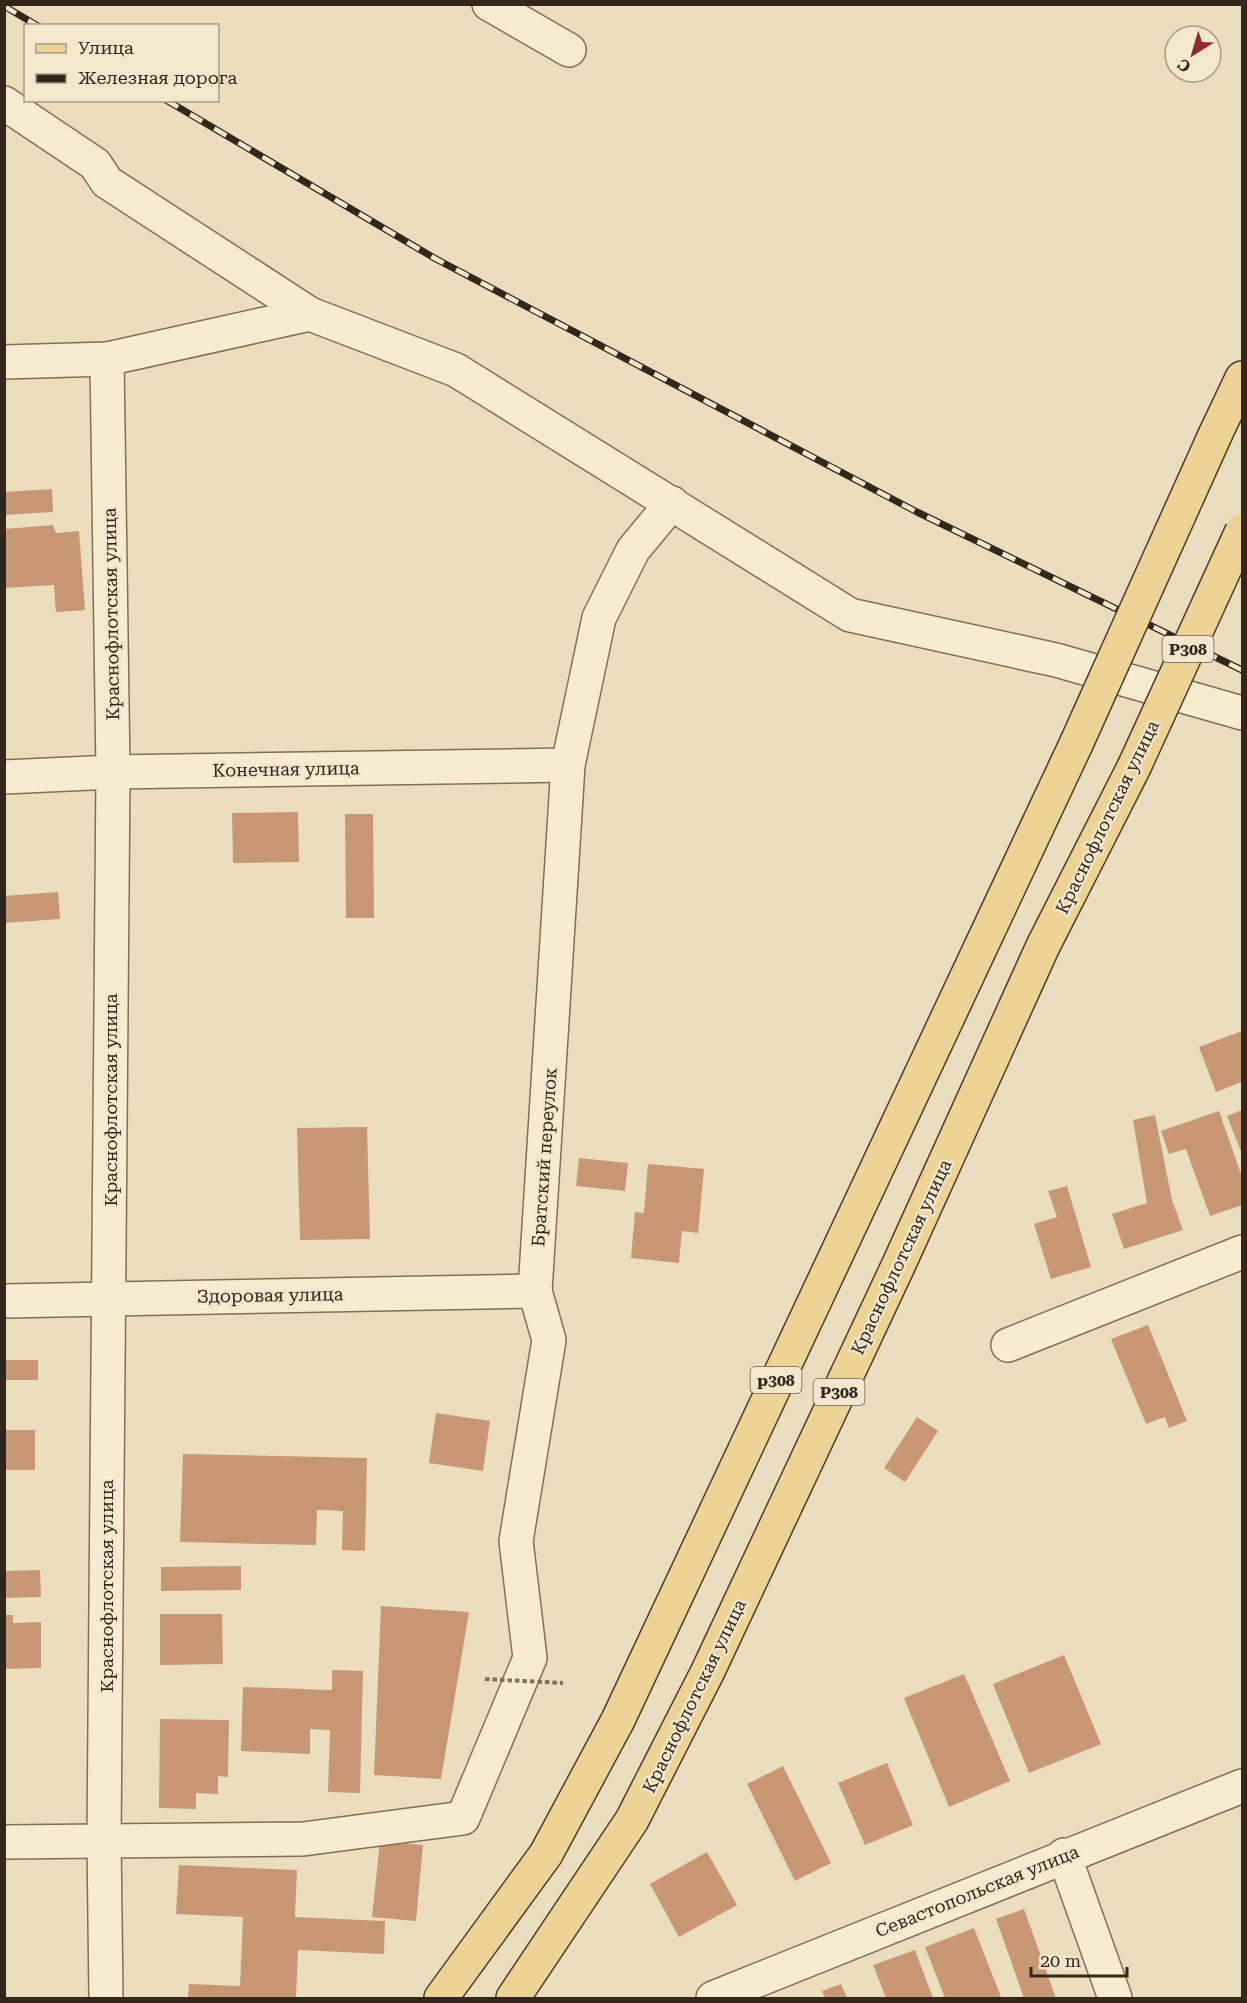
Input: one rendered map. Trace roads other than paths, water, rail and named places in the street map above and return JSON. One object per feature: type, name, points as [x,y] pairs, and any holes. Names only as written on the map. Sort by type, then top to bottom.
[{"type":"main road","name":"p308","points":[[441,1998],[546,1854],[618,1720],[1077,742],[1242,378]]},
{"type":"main road","name":"Краснофлотская улица","points":[[513,1998],[632,1820],[708,1671],[894,1274],[1043,946],[1134,767],[1242,531]]},
{"type":"street","points":[[489,4],[569,50]]},
{"type":"street","points":[[4,103],[95,164],[107,182],[310,314],[456,370],[850,615],[1056,660],[1242,713]]},
{"type":"street","points":[[4,362],[107,359],[310,314]]},
{"type":"street","name":"Краснофлотская улица","points":[[106,1998],[104,1840],[113,772],[107,359]]},
{"type":"street","name":"Братский переулок","points":[[104,1840],[303,1839],[464,1818],[530,1658],[516,1541],[549,1340],[535,1292],[568,765],[599,618],[633,550],[672,503]]},
{"type":"street","name":"Конечная улица","points":[[4,777],[113,772],[568,765]]},
{"type":"street","points":[[1008,1346],[1242,1252]]},
{"type":"street","name":"Здоровая улица","points":[[4,1301],[535,1292]]},
{"type":"street","name":"Севастопольская улица","points":[[713,1998],[1242,1786]]},
{"type":"street","points":[[4,1842],[104,1840]]},
{"type":"street","points":[[1064,1856],[1115,1998]]},
{"type":"railway","points":[[4,6],[35,24]]},
{"type":"railway","points":[[169,102],[436,259],[917,512],[1242,670]]}]
